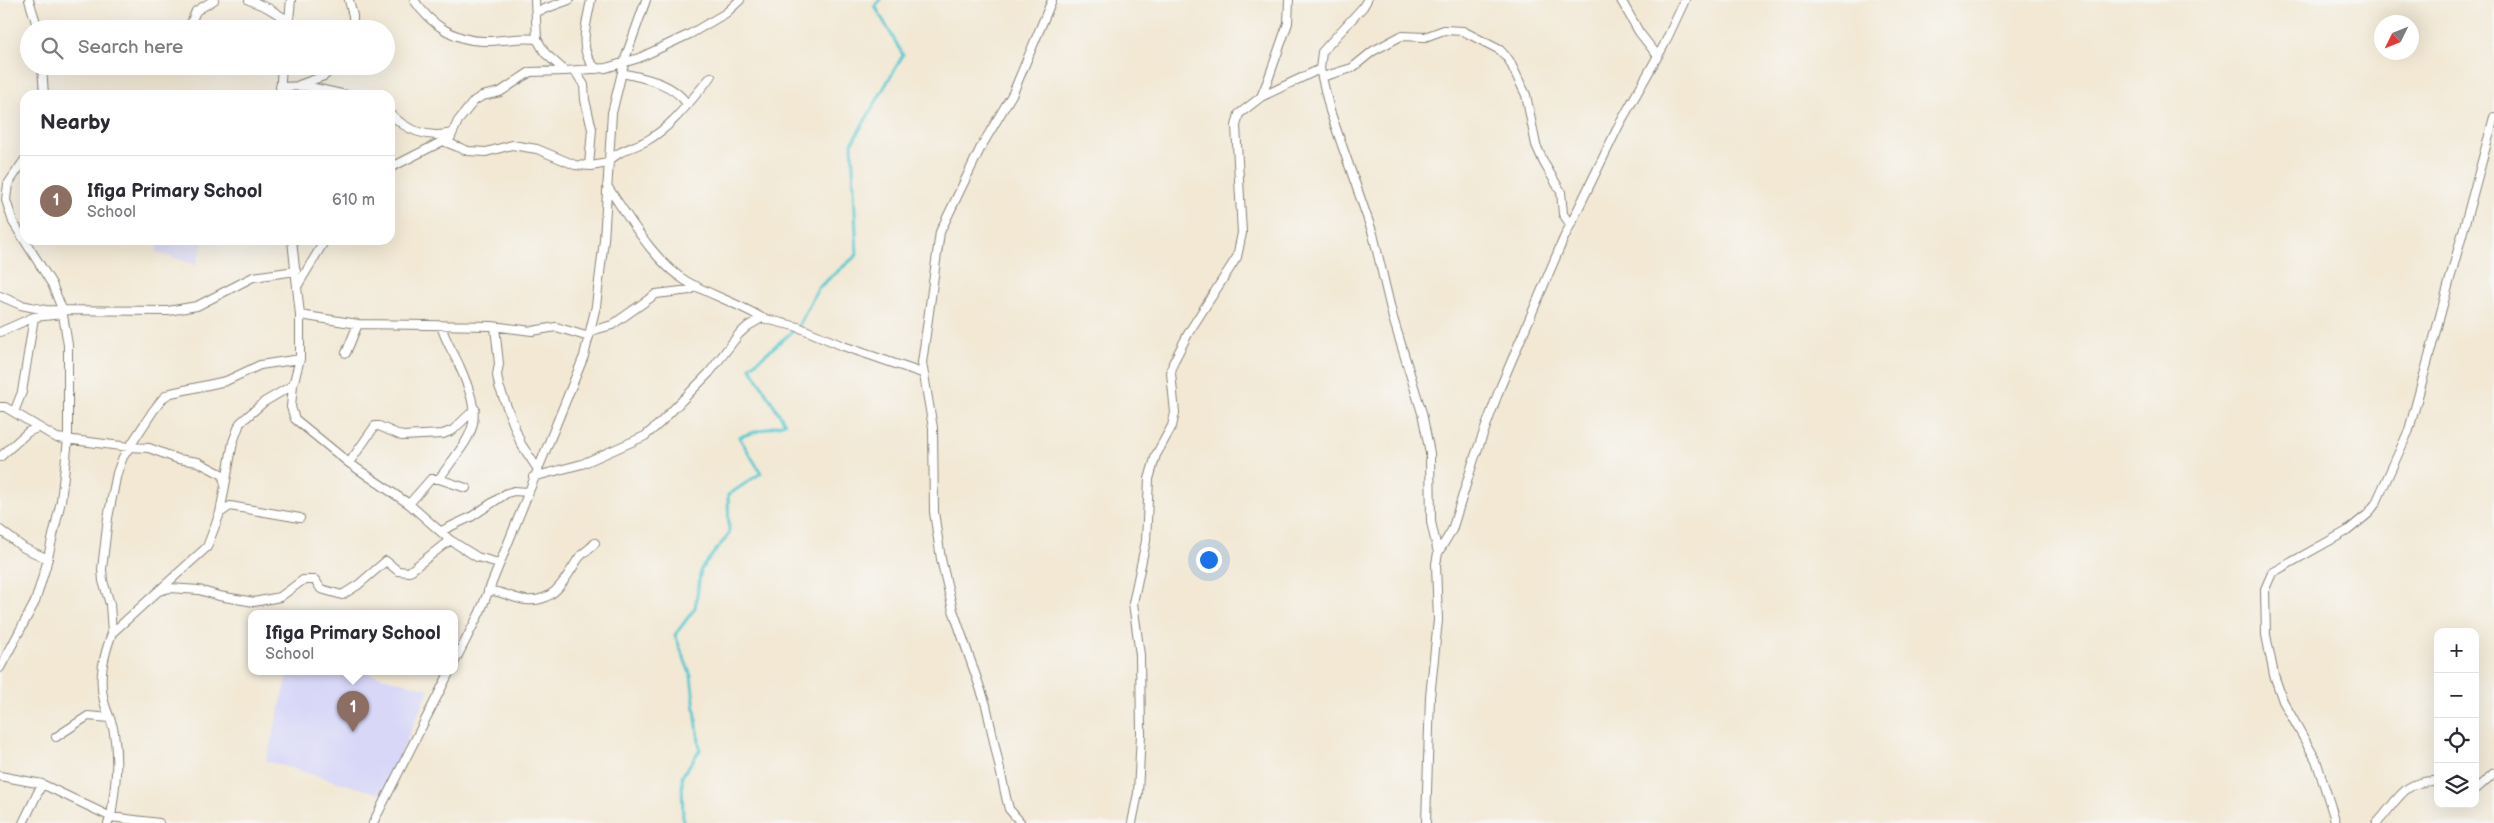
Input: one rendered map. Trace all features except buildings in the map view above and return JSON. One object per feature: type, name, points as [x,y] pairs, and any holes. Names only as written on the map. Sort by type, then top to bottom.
[{"type":"street","points":[[29,0],[35,20]]},
{"type":"street","points":[[192,20],[196,11],[214,0]]},
{"type":"street","points":[[249,0],[268,8],[282,20]]},
{"type":"street","points":[[289,20],[291,0]]},
{"type":"street","points":[[349,0],[353,20]]},
{"type":"street","points":[[414,0],[421,10],[441,28],[474,41],[537,39]]},
{"type":"street","points":[[534,0],[537,39],[545,53],[565,71]]},
{"type":"street","points":[[536,12],[569,0]]},
{"type":"street","points":[[591,0],[584,44],[588,58],[597,69]]},
{"type":"street","points":[[458,655],[480,612],[537,468],[572,387],[590,334],[604,240],[612,113],[624,64],[646,0]]},
{"type":"street","points":[[448,143],[451,132],[474,101],[482,96],[500,92],[530,72],[575,72],[624,64],[701,28],[726,13],[740,0]]},
{"type":"street","points":[[1021,823],[1010,809],[1006,797],[986,705],[953,610],[943,568],[934,512],[933,428],[922,373],[923,349],[931,310],[940,232],[981,147],[1013,93],[1052,0]]},
{"type":"street","points":[[1261,97],[1288,23],[1289,0]]},
{"type":"street","points":[[1367,0],[1364,7],[1322,52],[1321,73],[1335,128],[1373,234],[1393,318],[1422,413],[1430,453],[1431,522],[1438,553]]},
{"type":"street","points":[[1621,0],[1639,32],[1657,56]]},
{"type":"street","points":[[1426,823],[1430,697],[1438,620],[1436,564],[1438,553],[1452,530],[1474,459],[1500,388],[1570,224],[1619,125],[1664,45],[1686,0]]},
{"type":"street","points":[[1132,823],[1138,793],[1141,734],[1140,655],[1133,603],[1146,541],[1149,479],[1156,455],[1169,434],[1174,420],[1171,372],[1173,363],[1189,332],[1237,257],[1241,247],[1242,234],[1236,126],[1239,114],[1261,97],[1321,73],[1352,68],[1373,51],[1401,36],[1425,37],[1444,30],[1463,31],[1500,50],[1509,60],[1526,95],[1536,145],[1544,164],[1561,192],[1563,214],[1570,224]]},
{"type":"street","points":[[575,72],[584,85],[585,100],[592,128],[592,152],[589,166]]},
{"type":"street","points":[[622,73],[644,78],[672,89],[687,104]]},
{"type":"street","points":[[43,75],[44,90]]},
{"type":"street","points":[[280,90],[281,75]]},
{"type":"street","points":[[283,90],[325,75]]},
{"type":"street","points":[[395,165],[438,142],[448,143],[460,149],[477,152],[486,152],[512,145],[537,149],[575,165],[589,166],[608,163],[613,155],[646,142],[668,127],[711,77]]},
{"type":"street","points":[[297,86],[319,90]]},
{"type":"street","points":[[2336,823],[2316,760],[2284,702],[2274,675],[2266,635],[2265,589],[2272,573],[2347,531],[2368,514],[2376,503],[2409,430],[2494,117]]},
{"type":"street","points":[[395,118],[403,126],[416,132],[440,134],[451,132]]},
{"type":"street","points":[[20,165],[6,188],[8,210],[20,236]]},
{"type":"street","points":[[607,186],[660,258],[679,276],[762,318],[798,327],[842,346],[922,373]]},
{"type":"street","points":[[0,668],[35,602],[48,560],[61,501],[68,440],[68,345],[63,312],[52,284],[26,245]]},
{"type":"street","points":[[293,245],[300,315],[300,359],[293,385],[291,407],[295,419],[349,463],[409,504],[450,540],[478,557],[499,563]]},
{"type":"street","points":[[298,284],[321,245]]},
{"type":"street","points":[[0,296],[21,305],[63,312],[155,311],[189,308],[253,278],[296,271]]},
{"type":"street","points":[[300,315],[358,324],[495,327],[532,331],[556,327],[590,334],[618,322],[656,294],[690,290],[696,286]]},
{"type":"street","points":[[0,332],[34,317],[63,312]]},
{"type":"street","points":[[14,412],[22,392],[34,317]]},
{"type":"street","points":[[534,477],[582,464],[645,436],[709,373],[739,334],[762,318]]},
{"type":"street","points":[[346,353],[358,324]]},
{"type":"street","points":[[439,479],[471,431],[475,409],[460,367],[445,340],[440,325]]},
{"type":"street","points":[[495,327],[500,364],[497,375],[499,386],[522,444],[537,468]]},
{"type":"street","points":[[112,633],[110,604],[103,581],[105,540],[117,473],[129,448],[158,404],[168,394],[226,381],[260,365],[300,359]]},
{"type":"street","points":[[110,820],[118,768],[114,733],[103,700],[101,677],[104,650],[112,633],[207,547],[220,513],[233,442],[242,420],[264,402],[293,385]]},
{"type":"street","points":[[0,407],[14,412],[37,428],[68,440],[129,448],[149,448],[178,460],[198,462],[223,474],[224,483]]},
{"type":"street","points":[[349,463],[375,426],[402,436],[443,434],[453,430],[475,409]]},
{"type":"street","points":[[0,457],[22,437],[37,428]]},
{"type":"street","points":[[409,504],[428,481],[439,479],[466,488]]},
{"type":"street","points":[[441,531],[471,517],[507,493],[514,491],[528,492]]},
{"type":"street","points":[[220,513],[230,506],[300,518]]},
{"type":"street","points":[[0,530],[24,548],[48,560]]},
{"type":"street","points":[[157,591],[170,588],[192,589],[254,602],[280,597],[303,580],[308,579],[315,580],[321,589],[342,594],[352,590],[386,562],[398,571],[409,572],[450,540]]},
{"type":"street","points":[[488,591],[525,600],[539,600],[548,596],[565,582],[579,557],[595,543]]},
{"type":"street","points":[[373,823],[448,675]]},
{"type":"street","points":[[56,737],[88,716],[110,718]]},
{"type":"street","points":[[2479,786],[2494,773]]},
{"type":"street","points":[[0,776],[42,784],[110,820],[128,823]]},
{"type":"street","points":[[2377,823],[2406,789],[2423,782],[2434,782]]},
{"type":"street","points":[[23,823],[42,784]]},
{"type":"street","points":[[110,820],[159,823]]},
{"type":"shaded area","points":[[158,245],[202,245],[196,265],[156,252]]},
{"type":"shaded area","points":[[288,675],[374,675],[429,689],[383,795],[266,761]]},
{"type":"waterway","points":[[683,823],[682,776],[700,750],[691,676],[675,635],[695,608],[701,569],[729,534],[728,495],[761,473],[739,437],[785,423],[750,367],[798,327],[818,288],[857,255],[852,143],[903,55],[875,6],[880,0]]},
{"type":"place","name":"Ifiga Primary School","points":[[353,732]]}]
